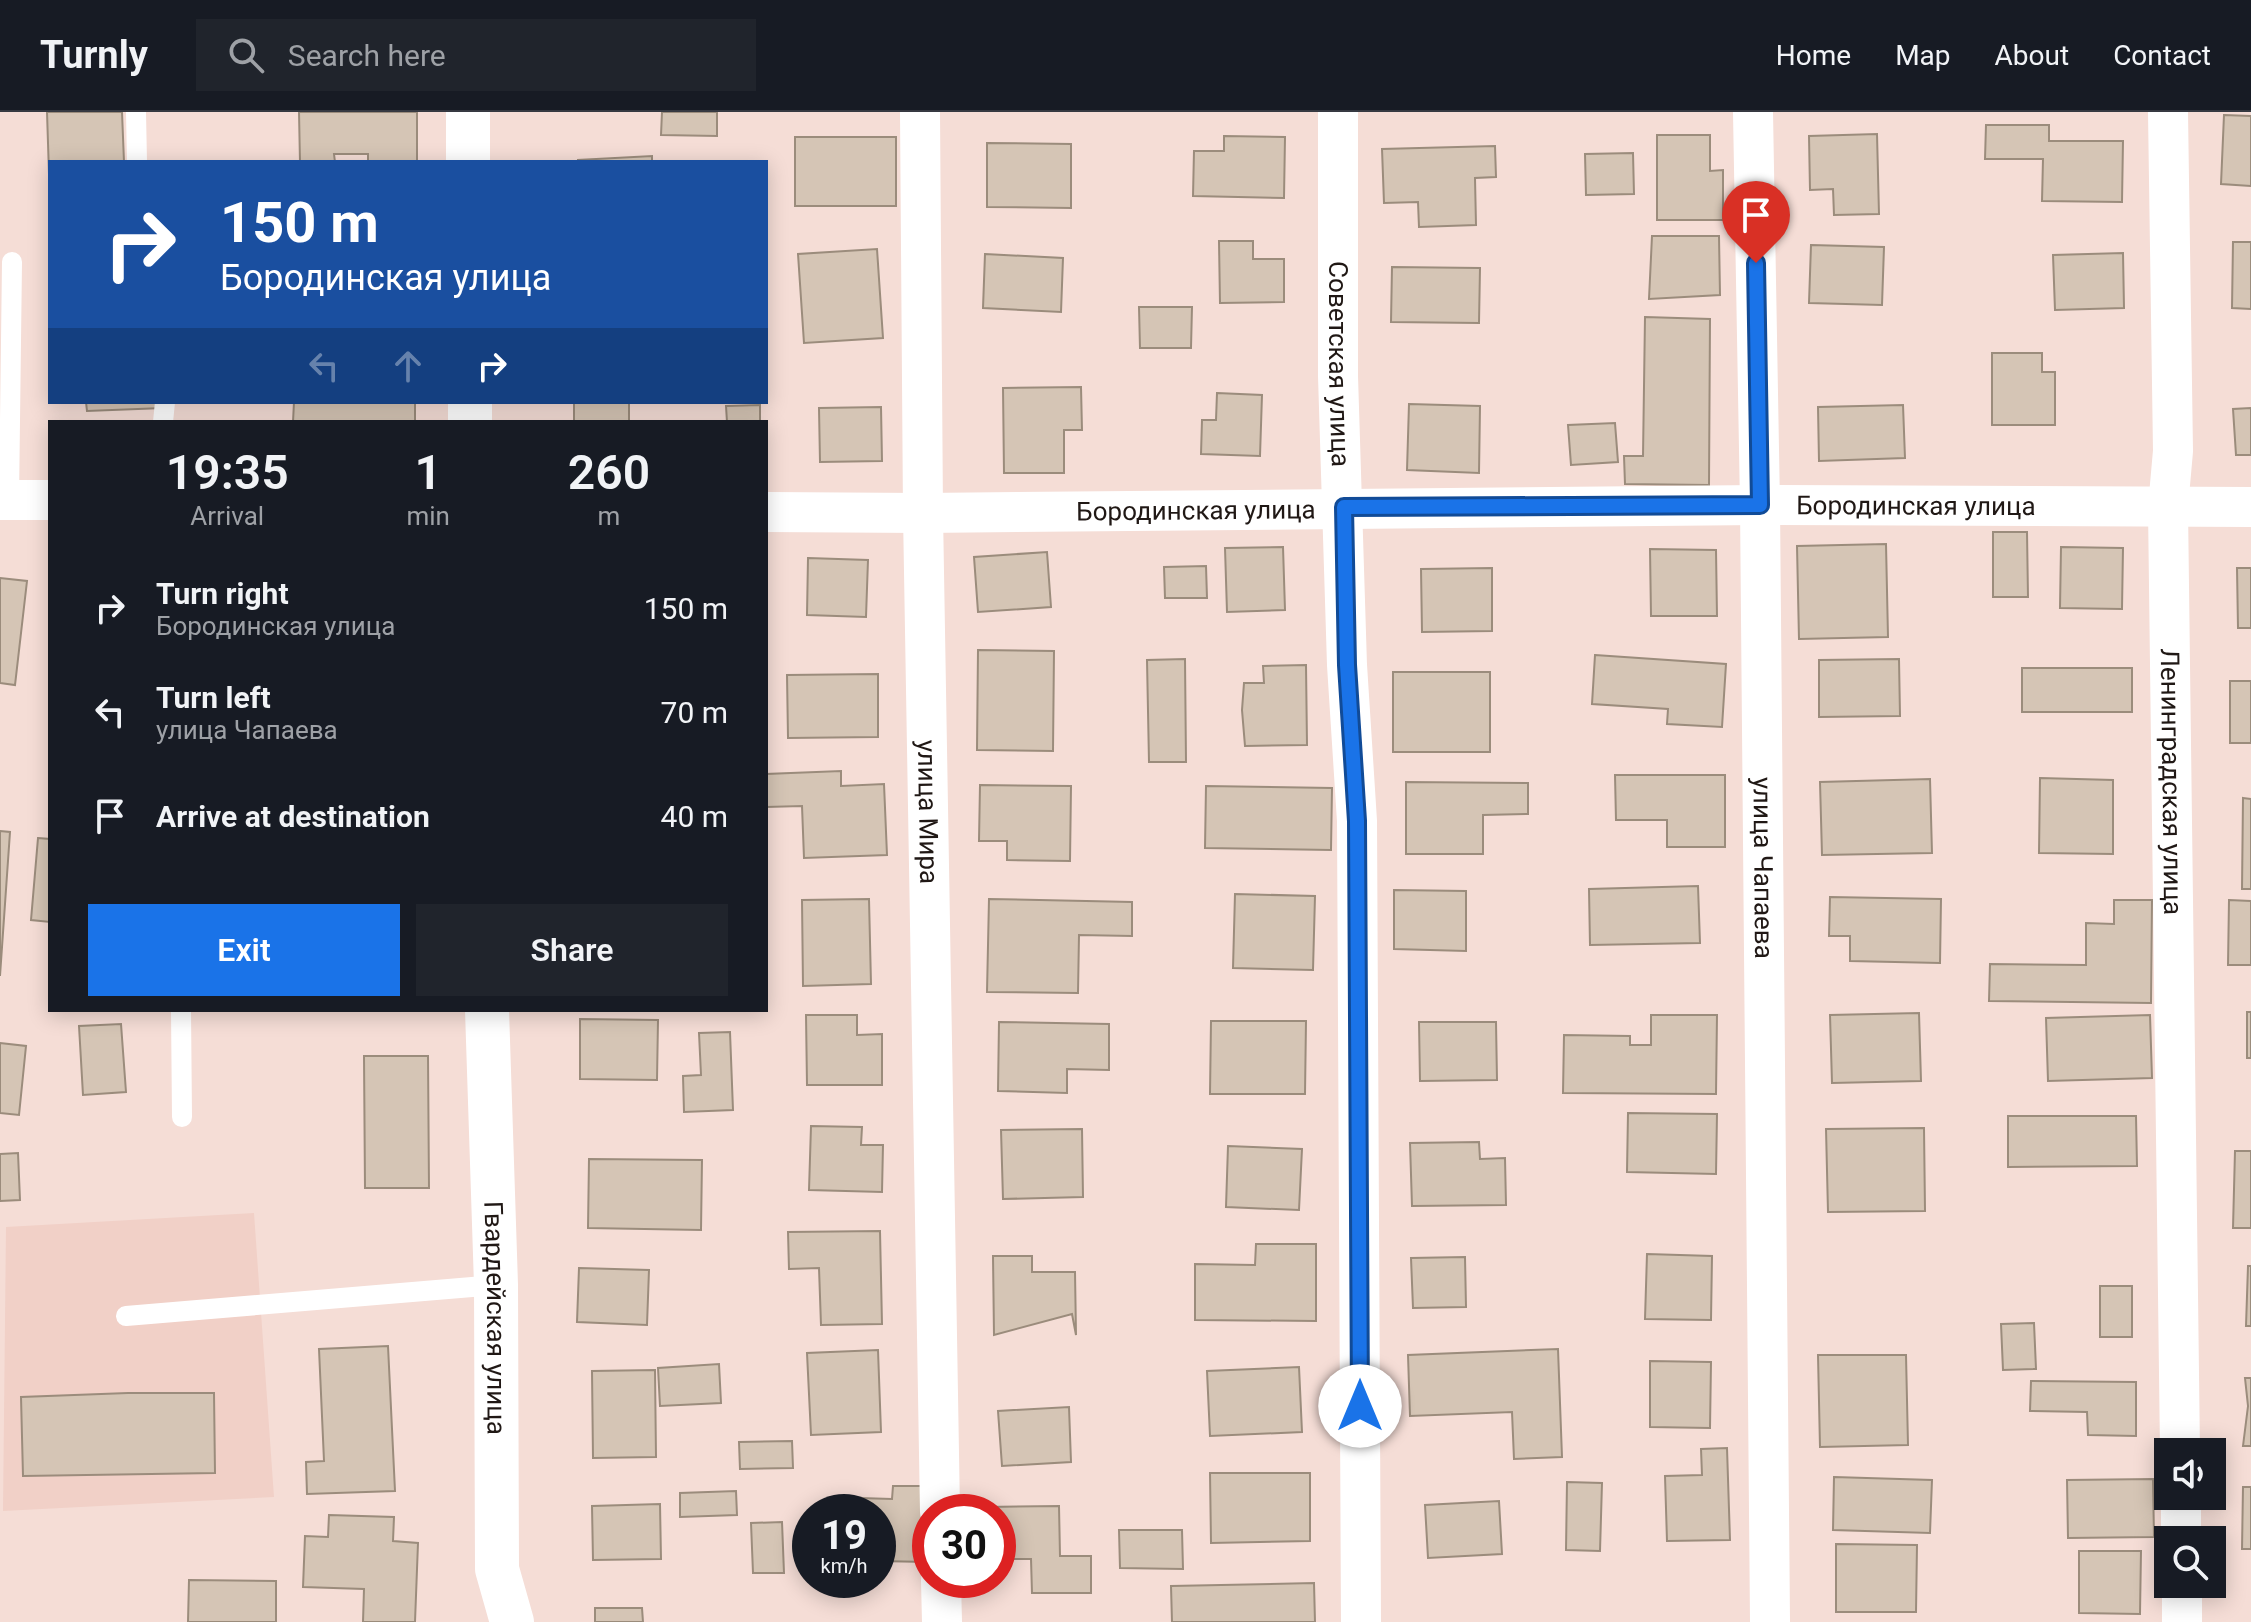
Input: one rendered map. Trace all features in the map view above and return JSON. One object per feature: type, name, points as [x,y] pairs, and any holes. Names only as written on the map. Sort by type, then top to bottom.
[{"type":"street","points":[[468,112],[468,160]]},
{"type":"street","name":"улица Мира","points":[[920,112],[923,513],[940,1494]]},
{"type":"street","name":"Советская улица","points":[[1338,112],[1338,376],[1347,665],[1357,821],[1361,1622]]},
{"type":"street","name":"улица Чапаева","points":[[1753,112],[1760,505],[1770,1622]]},
{"type":"street","name":"Ленинградская улица","points":[[2168,112],[2173,451],[2168,507],[2180,1438]]},
{"type":"street","points":[[5,500],[48,500]]},
{"type":"street","name":"Бородинская улица","points":[[768,512],[1760,505],[2251,507]]},
{"type":"street","name":"Гвардейская улица","points":[[487,1012],[496,1285],[497,1569],[512,1622]]},
{"type":"street","points":[[941,1598],[942,1622]]},
{"type":"street","points":[[2182,1598],[2182,1622]]},
{"type":"lane","points":[[136,112],[137,160]]},
{"type":"lane","points":[[5,500],[12,262]]},
{"type":"lane","points":[[181,1012],[182,1117]]},
{"type":"lane","points":[[126,1316],[496,1285]]},
{"type":"shaded area","points":[[254,1213],[274,1497],[3,1511],[6,1227]]},
{"type":"building","points":[[47,112],[122,112],[124,160],[49,160]]},
{"type":"building","points":[[299,112],[417,112],[417,160],[368,160],[368,154],[334,154],[335,160],[300,160]]},
{"type":"building","points":[[662,112],[717,112],[717,136],[661,135]]},
{"type":"building","points":[[2224,115],[2251,116],[2251,186],[2221,184]]},
{"type":"building","points":[[1986,125],[2049,125],[2049,141],[2123,141],[2122,202],[2042,201],[2043,159],[1985,159]]},
{"type":"building","points":[[1877,134],[1879,214],[1834,215],[1833,189],[1810,190],[1809,136]]},
{"type":"building","points":[[1657,135],[1710,135],[1710,171],[1723,170],[1723,220],[1657,220]]},
{"type":"building","points":[[1224,136],[1285,137],[1284,198],[1193,196],[1194,151],[1224,151]]},
{"type":"building","points":[[795,137],[896,137],[896,206],[795,206]]},
{"type":"building","points":[[987,143],[1071,144],[1071,208],[987,207]]},
{"type":"building","points":[[1495,146],[1496,177],[1475,178],[1476,225],[1419,227],[1418,202],[1384,203],[1382,149]]},
{"type":"building","points":[[1633,153],[1634,194],[1586,195],[1585,154]]},
{"type":"building","points":[[652,156],[652,160],[578,160]]},
{"type":"building","points":[[1652,236],[1719,236],[1720,295],[1649,299]]},
{"type":"building","points":[[1219,241],[1253,241],[1253,259],[1284,259],[1284,302],[1220,303]]},
{"type":"building","points":[[2233,242],[2251,242],[2251,309],[2232,308]]},
{"type":"building","points":[[1811,245],[1884,247],[1882,305],[1809,303]]},
{"type":"building","points":[[877,249],[883,338],[804,343],[798,254]]},
{"type":"building","points":[[2123,253],[2124,308],[2055,310],[2053,255]]},
{"type":"building","points":[[985,254],[1063,258],[1061,312],[983,308]]},
{"type":"building","points":[[1392,267],[1480,268],[1479,323],[1391,322]]},
{"type":"building","points":[[1139,307],[1192,307],[1191,348],[1140,348]]},
{"type":"building","points":[[1645,317],[1710,319],[1709,485],[1625,484],[1624,456],[1643,456]]},
{"type":"building","points":[[1992,353],[2042,353],[2042,372],[2055,372],[2055,425],[1992,425]]},
{"type":"building","points":[[1081,387],[1082,430],[1064,430],[1064,473],[1004,473],[1003,388]]},
{"type":"building","points":[[1217,393],[1262,395],[1260,456],[1201,454],[1202,420],[1216,420]]},
{"type":"building","points":[[86,404],[163,404],[163,408],[87,411]]},
{"type":"building","points":[[294,404],[415,404],[415,420],[293,420]]},
{"type":"building","points":[[574,404],[629,404],[629,420],[574,420]]},
{"type":"building","points":[[1409,404],[1480,406],[1479,473],[1407,470]]},
{"type":"building","points":[[760,405],[760,420],[727,420],[726,406]]},
{"type":"building","points":[[1903,405],[1905,458],[1819,461],[1818,407]]},
{"type":"building","points":[[881,407],[882,461],[820,462],[819,408]]},
{"type":"building","points":[[2251,408],[2251,455],[2236,455],[2233,409]]},
{"type":"building","points":[[1615,423],[1618,462],[1571,465],[1568,425]]},
{"type":"building","points":[[1993,532],[2027,532],[2028,597],[1993,597]]},
{"type":"building","points":[[1886,544],[1888,637],[1799,639],[1797,546]]},
{"type":"building","points":[[1283,547],[1285,610],[1227,612],[1225,548]]},
{"type":"building","points":[[2061,547],[2123,548],[2122,609],[2060,608]]},
{"type":"building","points":[[1650,549],[1716,550],[1717,616],[1651,616]]},
{"type":"building","points":[[1047,552],[1051,607],[978,612],[974,557]]},
{"type":"building","points":[[808,558],[868,560],[866,617],[807,615]]},
{"type":"building","points":[[1206,566],[1207,598],[1165,598],[1164,567]]},
{"type":"building","points":[[1492,568],[1492,631],[1422,632],[1421,569]]},
{"type":"building","points":[[2237,568],[2251,568],[2251,628],[2238,628]]},
{"type":"building","points":[[0,578],[27,581],[15,685],[0,683]]},
{"type":"building","points":[[978,650],[1054,651],[1053,751],[977,750]]},
{"type":"building","points":[[1595,655],[1726,664],[1722,727],[1667,724],[1668,709],[1592,704]]},
{"type":"building","points":[[1185,659],[1186,762],[1149,762],[1147,660]]},
{"type":"building","points":[[1899,659],[1900,716],[1819,717],[1819,660]]},
{"type":"building","points":[[1306,665],[1307,745],[1245,746],[1242,710],[1244,683],[1264,683],[1263,666]]},
{"type":"building","points":[[2022,668],[2132,668],[2132,712],[2022,712]]},
{"type":"building","points":[[1393,672],[1490,672],[1490,752],[1393,752]]},
{"type":"building","points":[[878,674],[878,737],[788,738],[787,675]]},
{"type":"building","points":[[2230,681],[2251,681],[2251,743],[2230,743]]},
{"type":"building","points":[[841,771],[841,786],[884,784],[887,855],[804,858],[802,806],[768,807],[768,774]]},
{"type":"building","points":[[1615,775],[1725,775],[1725,847],[1667,847],[1667,820],[1616,820]]},
{"type":"building","points":[[2040,778],[2113,780],[2113,854],[2039,853]]},
{"type":"building","points":[[1930,779],[1932,853],[1822,855],[1820,782]]},
{"type":"building","points":[[1406,782],[1528,783],[1528,814],[1483,815],[1483,854],[1406,854]]},
{"type":"building","points":[[980,785],[1071,786],[1070,861],[1007,860],[1007,841],[979,841]]},
{"type":"building","points":[[1206,786],[1332,788],[1331,850],[1205,848]]},
{"type":"building","points":[[2243,798],[2251,799],[2251,889],[2242,889]]},
{"type":"building","points":[[0,831],[10,832],[0,976]]},
{"type":"building","points":[[38,838],[48,839],[48,922],[31,920]]},
{"type":"building","points":[[1698,886],[1700,943],[1590,945],[1589,889]]},
{"type":"building","points":[[1394,890],[1466,891],[1466,951],[1394,949]]},
{"type":"building","points":[[1235,894],[1315,896],[1313,970],[1233,968]]},
{"type":"building","points":[[1830,897],[1941,899],[1940,963],[1850,961],[1850,936],[1829,936]]},
{"type":"building","points":[[869,899],[871,984],[803,986],[802,900]]},
{"type":"building","points":[[989,899],[1132,902],[1132,936],[1079,935],[1078,993],[987,992]]},
{"type":"building","points":[[2114,900],[2152,900],[2151,1003],[1989,1001],[1990,964],[2086,965],[2086,923],[2114,924]]},
{"type":"building","points":[[2229,900],[2251,901],[2251,965],[2228,965]]},
{"type":"building","points":[[2247,1012],[2251,1012],[2251,1058],[2247,1058]]},
{"type":"building","points":[[1919,1013],[1921,1081],[1832,1083],[1830,1015]]},
{"type":"building","points":[[806,1015],[857,1015],[857,1035],[882,1034],[882,1085],[807,1085]]},
{"type":"building","points":[[1651,1015],[1717,1015],[1716,1094],[1563,1093],[1564,1035],[1630,1036],[1630,1045],[1651,1045]]},
{"type":"building","points":[[2150,1015],[2152,1078],[2048,1081],[2046,1018]]},
{"type":"building","points":[[580,1019],[658,1020],[657,1080],[580,1079]]},
{"type":"building","points":[[1211,1021],[1306,1021],[1305,1094],[1210,1094]]},
{"type":"building","points":[[999,1022],[1109,1024],[1109,1070],[1067,1069],[1067,1093],[998,1091]]},
{"type":"building","points":[[1419,1022],[1496,1022],[1497,1080],[1420,1081]]},
{"type":"building","points":[[121,1024],[126,1092],[83,1095],[79,1026]]},
{"type":"building","points":[[730,1032],[733,1110],[684,1112],[683,1076],[701,1075],[699,1033]]},
{"type":"building","points":[[0,1043],[26,1046],[19,1115],[0,1113]]},
{"type":"building","points":[[364,1056],[428,1056],[429,1188],[365,1188]]},
{"type":"building","points":[[1628,1113],[1717,1114],[1716,1174],[1627,1172]]},
{"type":"building","points":[[2008,1116],[2136,1116],[2137,1166],[2008,1167]]},
{"type":"building","points":[[811,1126],[862,1127],[861,1145],[883,1145],[882,1192],[809,1190]]},
{"type":"building","points":[[1924,1128],[1925,1211],[1828,1212],[1826,1129]]},
{"type":"building","points":[[1082,1129],[1083,1197],[1003,1199],[1001,1130]]},
{"type":"building","points":[[1479,1142],[1480,1159],[1505,1158],[1506,1205],[1412,1206],[1410,1143]]},
{"type":"building","points":[[1228,1146],[1302,1149],[1299,1210],[1226,1207]]},
{"type":"building","points":[[2235,1151],[2251,1151],[2251,1228],[2233,1228]]},
{"type":"building","points":[[18,1153],[20,1200],[0,1201],[0,1154]]},
{"type":"building","points":[[589,1159],[702,1160],[701,1230],[588,1228]]},
{"type":"building","points":[[880,1231],[882,1324],[821,1325],[819,1268],[789,1269],[788,1232]]},
{"type":"building","points":[[1256,1244],[1316,1244],[1316,1321],[1195,1320],[1195,1264],[1255,1265]]},
{"type":"building","points":[[1647,1254],[1712,1256],[1711,1320],[1645,1319]]},
{"type":"building","points":[[993,1256],[1032,1256],[1032,1272],[1075,1272],[1076,1335],[1072,1314],[994,1335]]},
{"type":"building","points":[[1465,1257],[1466,1307],[1413,1308],[1411,1258]]},
{"type":"building","points":[[2248,1266],[2251,1266],[2251,1326],[2246,1326]]},
{"type":"building","points":[[579,1268],[649,1270],[647,1325],[577,1322]]},
{"type":"building","points":[[2100,1286],[2132,1286],[2132,1337],[2100,1337]]},
{"type":"building","points":[[2034,1323],[2036,1369],[2003,1370],[2001,1324]]},
{"type":"building","points":[[388,1346],[395,1491],[307,1494],[306,1462],[324,1461],[319,1349]]},
{"type":"building","points":[[1558,1349],[1562,1457],[1514,1459],[1512,1412],[1410,1416],[1408,1355]]},
{"type":"building","points":[[878,1350],[881,1432],[811,1435],[807,1353]]},
{"type":"building","points":[[1818,1355],[1906,1355],[1908,1445],[1820,1447]]},
{"type":"building","points":[[1650,1361],[1711,1362],[1710,1428],[1650,1427]]},
{"type":"building","points":[[719,1364],[721,1403],[660,1406],[658,1368]]},
{"type":"building","points":[[1299,1367],[1302,1432],[1210,1436],[1207,1371]]},
{"type":"building","points":[[655,1370],[656,1457],[593,1458],[592,1371]]},
{"type":"building","points":[[2245,1378],[2251,1378],[2251,1446],[2243,1446],[2248,1406]]},
{"type":"building","points":[[2031,1381],[2136,1382],[2136,1436],[2088,1435],[2087,1412],[2030,1411]]},
{"type":"building","points":[[214,1393],[215,1473],[23,1476],[21,1397]]},
{"type":"building","points":[[1069,1407],[1071,1462],[1002,1466],[998,1411]]},
{"type":"building","points":[[792,1441],[793,1468],[740,1469],[739,1442]]},
{"type":"building","points":[[1727,1448],[1730,1540],[1667,1541],[1665,1476],[1702,1475],[1701,1449]]},
{"type":"building","points":[[1210,1473],[1310,1473],[1310,1541],[1211,1543]]},
{"type":"building","points":[[1834,1477],[1932,1480],[1930,1533],[1833,1530]]},
{"type":"building","points":[[2153,1479],[2154,1537],[2068,1538],[2067,1480]]},
{"type":"building","points":[[1567,1482],[1602,1483],[1600,1551],[1566,1550]]},
{"type":"building","points":[[893,1486],[928,1486],[928,1494],[912,1494],[912,1562],[896,1561],[896,1494],[892,1494]]},
{"type":"building","points":[[2243,1487],[2251,1487],[2251,1549],[2242,1549]]},
{"type":"building","points":[[736,1491],[737,1515],[680,1517],[680,1493]]},
{"type":"building","points":[[1499,1501],[1502,1554],[1428,1558],[1425,1505]]},
{"type":"building","points":[[660,1504],[661,1559],[593,1560],[592,1506]]},
{"type":"building","points":[[1059,1506],[1060,1556],[1091,1556],[1091,1593],[1032,1593],[1031,1559],[1016,1559],[1016,1507]]},
{"type":"building","points":[[329,1515],[394,1517],[393,1541],[418,1543],[415,1622],[363,1622],[364,1589],[303,1587],[305,1536],[328,1537]]},
{"type":"building","points":[[782,1522],[784,1573],[753,1573],[751,1523]]},
{"type":"building","points":[[1119,1530],[1182,1530],[1183,1569],[1120,1568]]},
{"type":"building","points":[[1836,1544],[1917,1545],[1916,1612],[1836,1612]]},
{"type":"building","points":[[2079,1551],[2141,1551],[2140,1614],[2079,1613]]},
{"type":"building","points":[[189,1580],[276,1581],[276,1622],[188,1622]]},
{"type":"building","points":[[1314,1583],[1315,1622],[1172,1622],[1171,1586]]},
{"type":"building","points":[[595,1608],[642,1608],[643,1622],[595,1622]]},
{"type":"route","points":[[1360,1406],[1357,821],[1347,665],[1344,507],[1760,505],[1756,263]]}]
